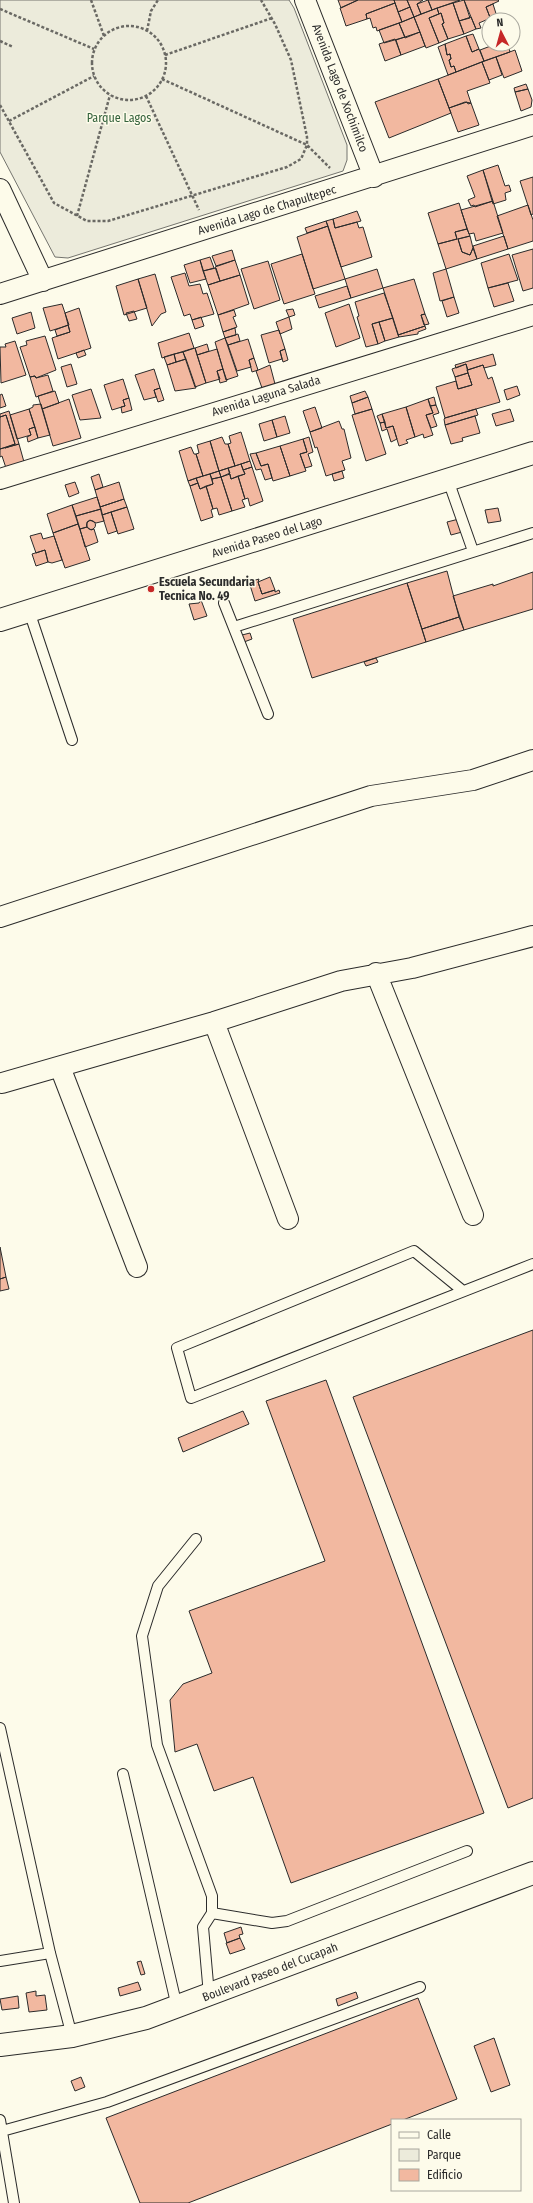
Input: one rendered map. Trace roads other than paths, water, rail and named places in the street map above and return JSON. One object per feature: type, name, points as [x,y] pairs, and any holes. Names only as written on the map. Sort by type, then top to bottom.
[{"type":"main road","name":"Avenida Paseo del Lago","points":[[0,620],[533,453]]},
{"type":"main road","name":"Boulevard Paseo del Cucapah","points":[[0,2046],[72,2036],[146,2018],[533,1873]]},
{"type":"street","name":"Avenida Lago de Xochimilco","points":[[305,0],[374,177]]},
{"type":"street","name":"Avenida Lago de Chapultepec","points":[[0,294],[374,177],[533,125]]},
{"type":"street","points":[[0,189],[43,281]]},
{"type":"street","name":"Avenida Laguna Salada","points":[[0,479],[533,315]]},
{"type":"street","points":[[0,917],[371,796],[473,780],[533,760]]},
{"type":"street","points":[[2,1083],[214,1022],[341,981],[376,973],[412,968],[533,936]]},
{"type":"street","points":[[376,973],[473,1215]]},
{"type":"street","points":[[214,1022],[288,1218]]},
{"type":"street","points":[[60,1067],[137,1267]]},
{"type":"lane","points":[[448,480],[473,551]]},
{"type":"lane","points":[[234,627],[533,533]]},
{"type":"lane","points":[[224,603],[268,714]]},
{"type":"lane","points":[[29,611],[72,740]]},
{"type":"lane","points":[[463,1291],[414,1251],[177,1348],[191,1398],[533,1264]]},
{"type":"lane","points":[[196,1539],[158,1586],[142,1636],[158,1745],[212,1896],[212,1913],[203,1927],[209,1994]]},
{"type":"lane","points":[[0,1728],[50,1953],[72,2036]]},
{"type":"lane","points":[[123,1774],[177,2007]]},
{"type":"lane","points":[[212,1913],[272,1923],[288,1921],[467,1850]]},
{"type":"lane","points":[[0,1961],[50,1953]]},
{"type":"lane","points":[[2,2131],[107,2102],[420,1987]]},
{"type":"lane","points":[[0,2120],[14,2203]]},
{"type":"place","name":"Escuela Secundaria Tecnica No. 49","points":[[151,589]]},
{"type":"park label","name":"Parque Lagos","points":[[119,118]]}]
